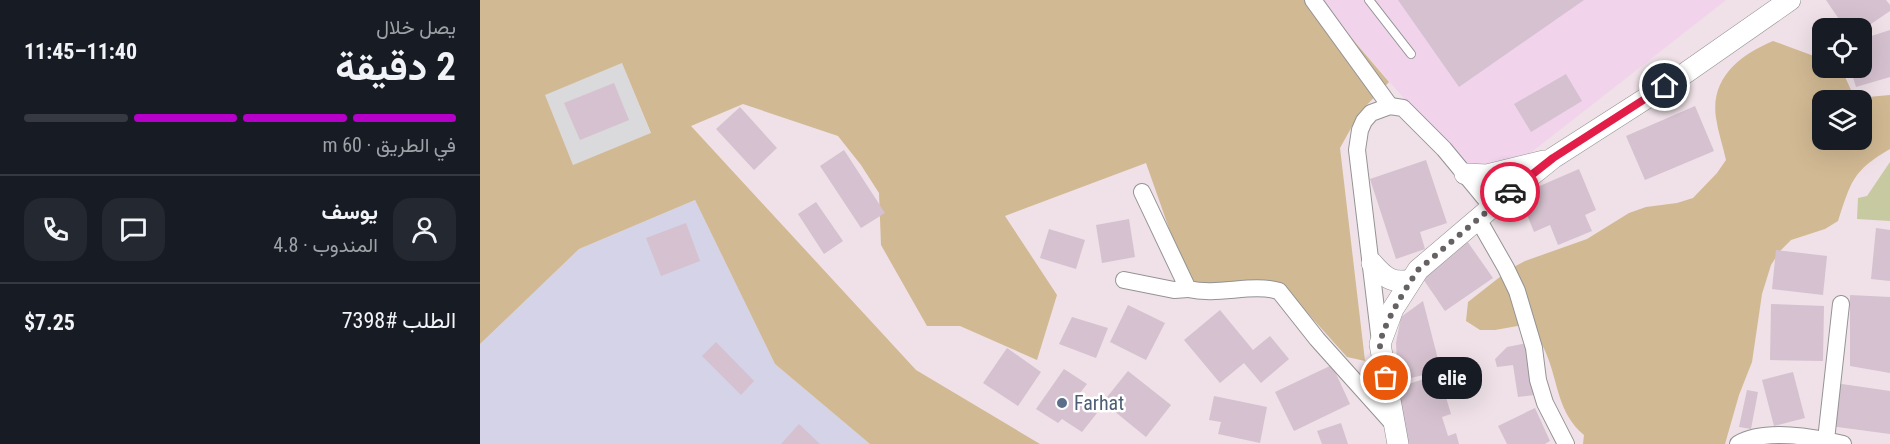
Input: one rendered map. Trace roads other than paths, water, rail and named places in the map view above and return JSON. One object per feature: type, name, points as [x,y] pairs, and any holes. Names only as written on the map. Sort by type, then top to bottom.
[{"type":"street","points":[[1314,0],[1390,106]]},
{"type":"street","points":[[1380,344],[1393,309],[1418,270],[1485,213],[1553,158],[1684,74],[1790,0]]},
{"type":"street","points":[[1397,435],[1380,344],[1358,139],[1364,121],[1371,113],[1390,106],[1403,108],[1444,149],[1465,174],[1485,213],[1516,291],[1534,348],[1538,380],[1545,403],[1566,444]]},
{"type":"street","points":[[1465,174],[1487,175],[1553,158]]},
{"type":"street","points":[[1142,192],[1188,289]]},
{"type":"street","points":[[1372,263],[1383,276],[1392,281],[1411,280]]},
{"type":"street","points":[[1124,280],[1174,290],[1188,289],[1210,293],[1257,288],[1279,291],[1397,435]]},
{"type":"street","points":[[1826,440],[1841,304]]},
{"type":"street","points":[[1738,444],[1768,435],[1826,440],[1843,444]]},
{"type":"lane","points":[[1369,0],[1411,54]]},
{"type":"place","name":"elie","points":[[1386,378]]},
{"type":"place","name":"Farhat","points":[[1062,403]]}]
